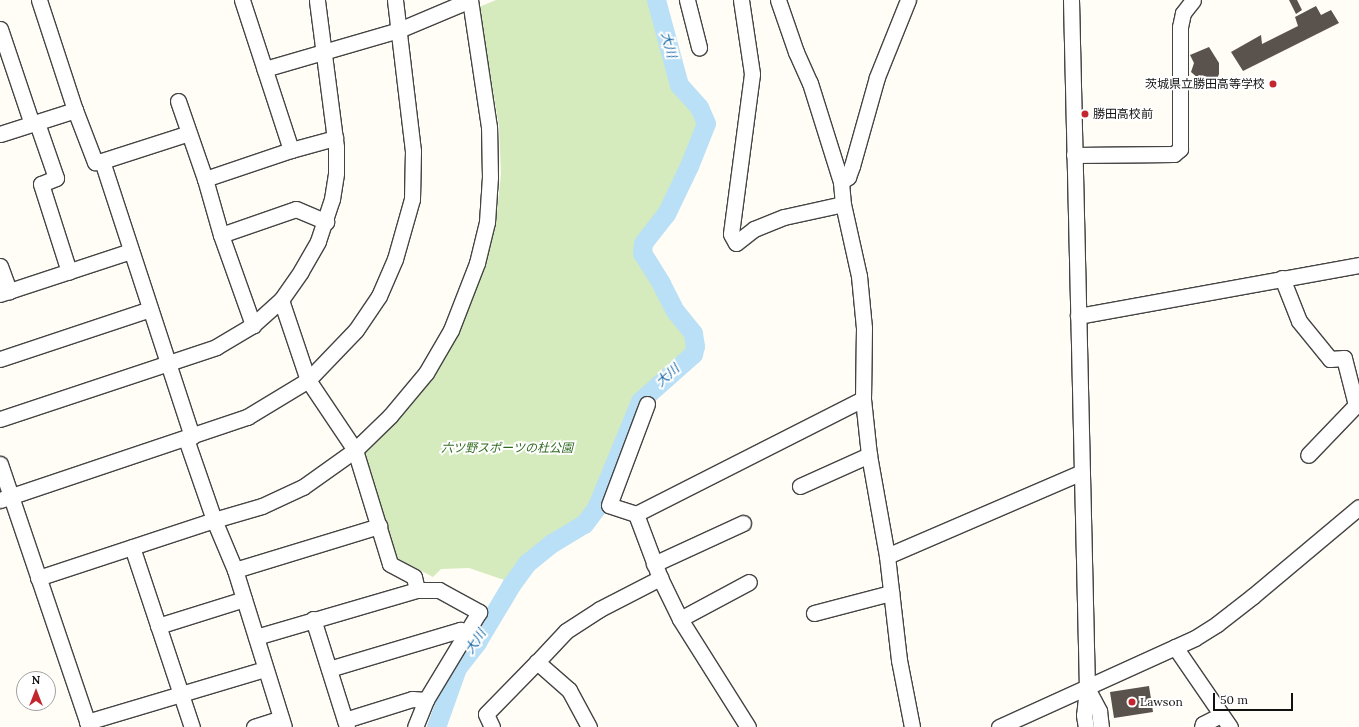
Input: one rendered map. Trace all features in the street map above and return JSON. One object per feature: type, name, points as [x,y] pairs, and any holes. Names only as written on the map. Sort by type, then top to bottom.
[{"type":"street","points":[[38,0],[75,110],[95,162],[189,133]]},
{"type":"street","points":[[242,0],[291,150]]},
{"type":"street","points":[[0,419],[167,362],[216,347],[253,325],[280,300],[301,272],[318,242],[326,222],[332,199],[336,173],[335,138],[325,52],[317,0]]},
{"type":"street","points":[[5,499],[189,438],[247,417],[308,380],[356,330],[379,296],[395,259],[412,199],[413,151],[395,0]]},
{"type":"street","points":[[38,578],[214,520],[262,506],[303,487],[355,450],[390,416],[426,373],[451,330],[477,263],[487,222],[490,178],[489,126],[470,0],[399,30],[265,69]]},
{"type":"street","points":[[687,0],[699,47]]},
{"type":"street","points":[[741,0],[752,74],[731,234],[736,243],[754,229],[784,217],[843,204]]},
{"type":"street","points":[[778,0],[796,52],[810,83],[841,182],[843,204],[859,276],[864,328],[863,398],[869,455],[887,556],[899,660],[912,727]]},
{"type":"street","points":[[841,182],[848,177],[876,77],[908,0]]},
{"type":"street","points":[[1071,0],[1087,688],[1084,715],[1086,727]]},
{"type":"street","points":[[1074,155],[1174,154],[1180,149],[1180,27],[1184,13],[1192,0]]},
{"type":"street","points":[[0,29],[34,124],[56,178],[41,184],[69,272]]},
{"type":"street","points":[[178,101],[205,179],[221,235],[253,325]]},
{"type":"street","points":[[0,134],[75,110]]},
{"type":"street","points":[[205,179],[291,150],[335,138]]},
{"type":"street","points":[[102,161],[167,362],[214,520],[235,570],[282,723],[254,727]]},
{"type":"street","points":[[221,235],[296,210],[326,222]]},
{"type":"street","points":[[0,266],[4,293],[131,251]]},
{"type":"street","points":[[1078,316],[1359,265]]},
{"type":"street","points":[[1282,278],[1299,320],[1330,359],[1344,358],[1356,405],[1308,455]]},
{"type":"street","points":[[280,300],[308,380],[355,450],[390,564],[414,577],[417,590]]},
{"type":"street","points":[[0,359],[150,309]]},
{"type":"street","points":[[647,404],[609,505],[636,514],[863,398]]},
{"type":"street","points":[[800,486],[869,455]]},
{"type":"street","points":[[0,464],[5,499],[38,578],[88,725],[181,694],[265,669]]},
{"type":"street","points":[[887,556],[1082,472]]},
{"type":"street","points":[[999,727],[1175,647],[1217,624],[1359,507]]},
{"type":"street","points":[[636,514],[654,564],[680,619],[748,727]]},
{"type":"street","points":[[654,564],[743,522]]},
{"type":"street","points":[[235,570],[379,526]]},
{"type":"street","points":[[132,547],[192,727]]},
{"type":"street","points":[[492,727],[486,714],[566,631],[600,609],[660,578]]},
{"type":"street","points":[[680,619],[749,582]]},
{"type":"street","points":[[256,637],[313,619],[417,590],[440,590],[479,612],[426,700],[415,727]]},
{"type":"street","points":[[814,613],[891,593]]},
{"type":"street","points":[[158,626],[244,599]]},
{"type":"street","points":[[313,619],[346,724],[412,699],[426,700]]},
{"type":"street","points":[[329,670],[460,630],[468,632]]},
{"type":"street","points":[[1175,647],[1230,727]]},
{"type":"street","points":[[537,662],[569,690],[589,727]]},
{"type":"street","points":[[1087,688],[1099,711],[1101,727]]},
{"type":"street","points":[[1202,727],[1203,724],[1221,715]]},
{"type":"green space","name":"六ツ野スポーツの杜公園","points":[[496,0],[652,0],[674,86],[699,116],[702,127],[668,204],[643,238],[639,249],[641,257],[670,309],[691,335],[693,345],[690,353],[638,400],[594,506],[582,522],[551,542],[526,563],[510,582],[469,568],[441,569],[433,577],[397,558],[362,452],[398,419],[433,375],[459,330],[485,266],[496,223],[501,173],[499,126],[479,7]]},
{"type":"building","points":[[1289,0],[1297,0],[1302,10],[1296,14]]},
{"type":"building","points":[[1316,6],[1321,15],[1331,10],[1339,23],[1243,71],[1231,52],[1261,35],[1262,44],[1298,26],[1295,17]]},
{"type":"building","points":[[1209,47],[1219,63],[1219,74],[1215,84],[1197,85],[1198,78],[1191,72],[1194,63],[1190,55]]},
{"type":"building","name":"Lawson","points":[[1149,686],[1153,712],[1114,718],[1110,692]]},
{"type":"waterway","name":"大川","points":[[436,727],[457,668],[477,642],[511,585],[527,563],[552,543],[584,524],[596,508],[640,401],[693,354],[695,346],[693,333],[675,311],[661,283],[642,253],[643,243],[666,214],[689,166],[706,123],[699,107],[679,85],[656,0]]},
{"type":"place","name":"茨城県立勝田高等学校","points":[[1273,84]]},
{"type":"place","name":"勝田高校前","points":[[1085,114]]},
{"type":"place","name":"Lawson","points":[[1132,702]]}]
